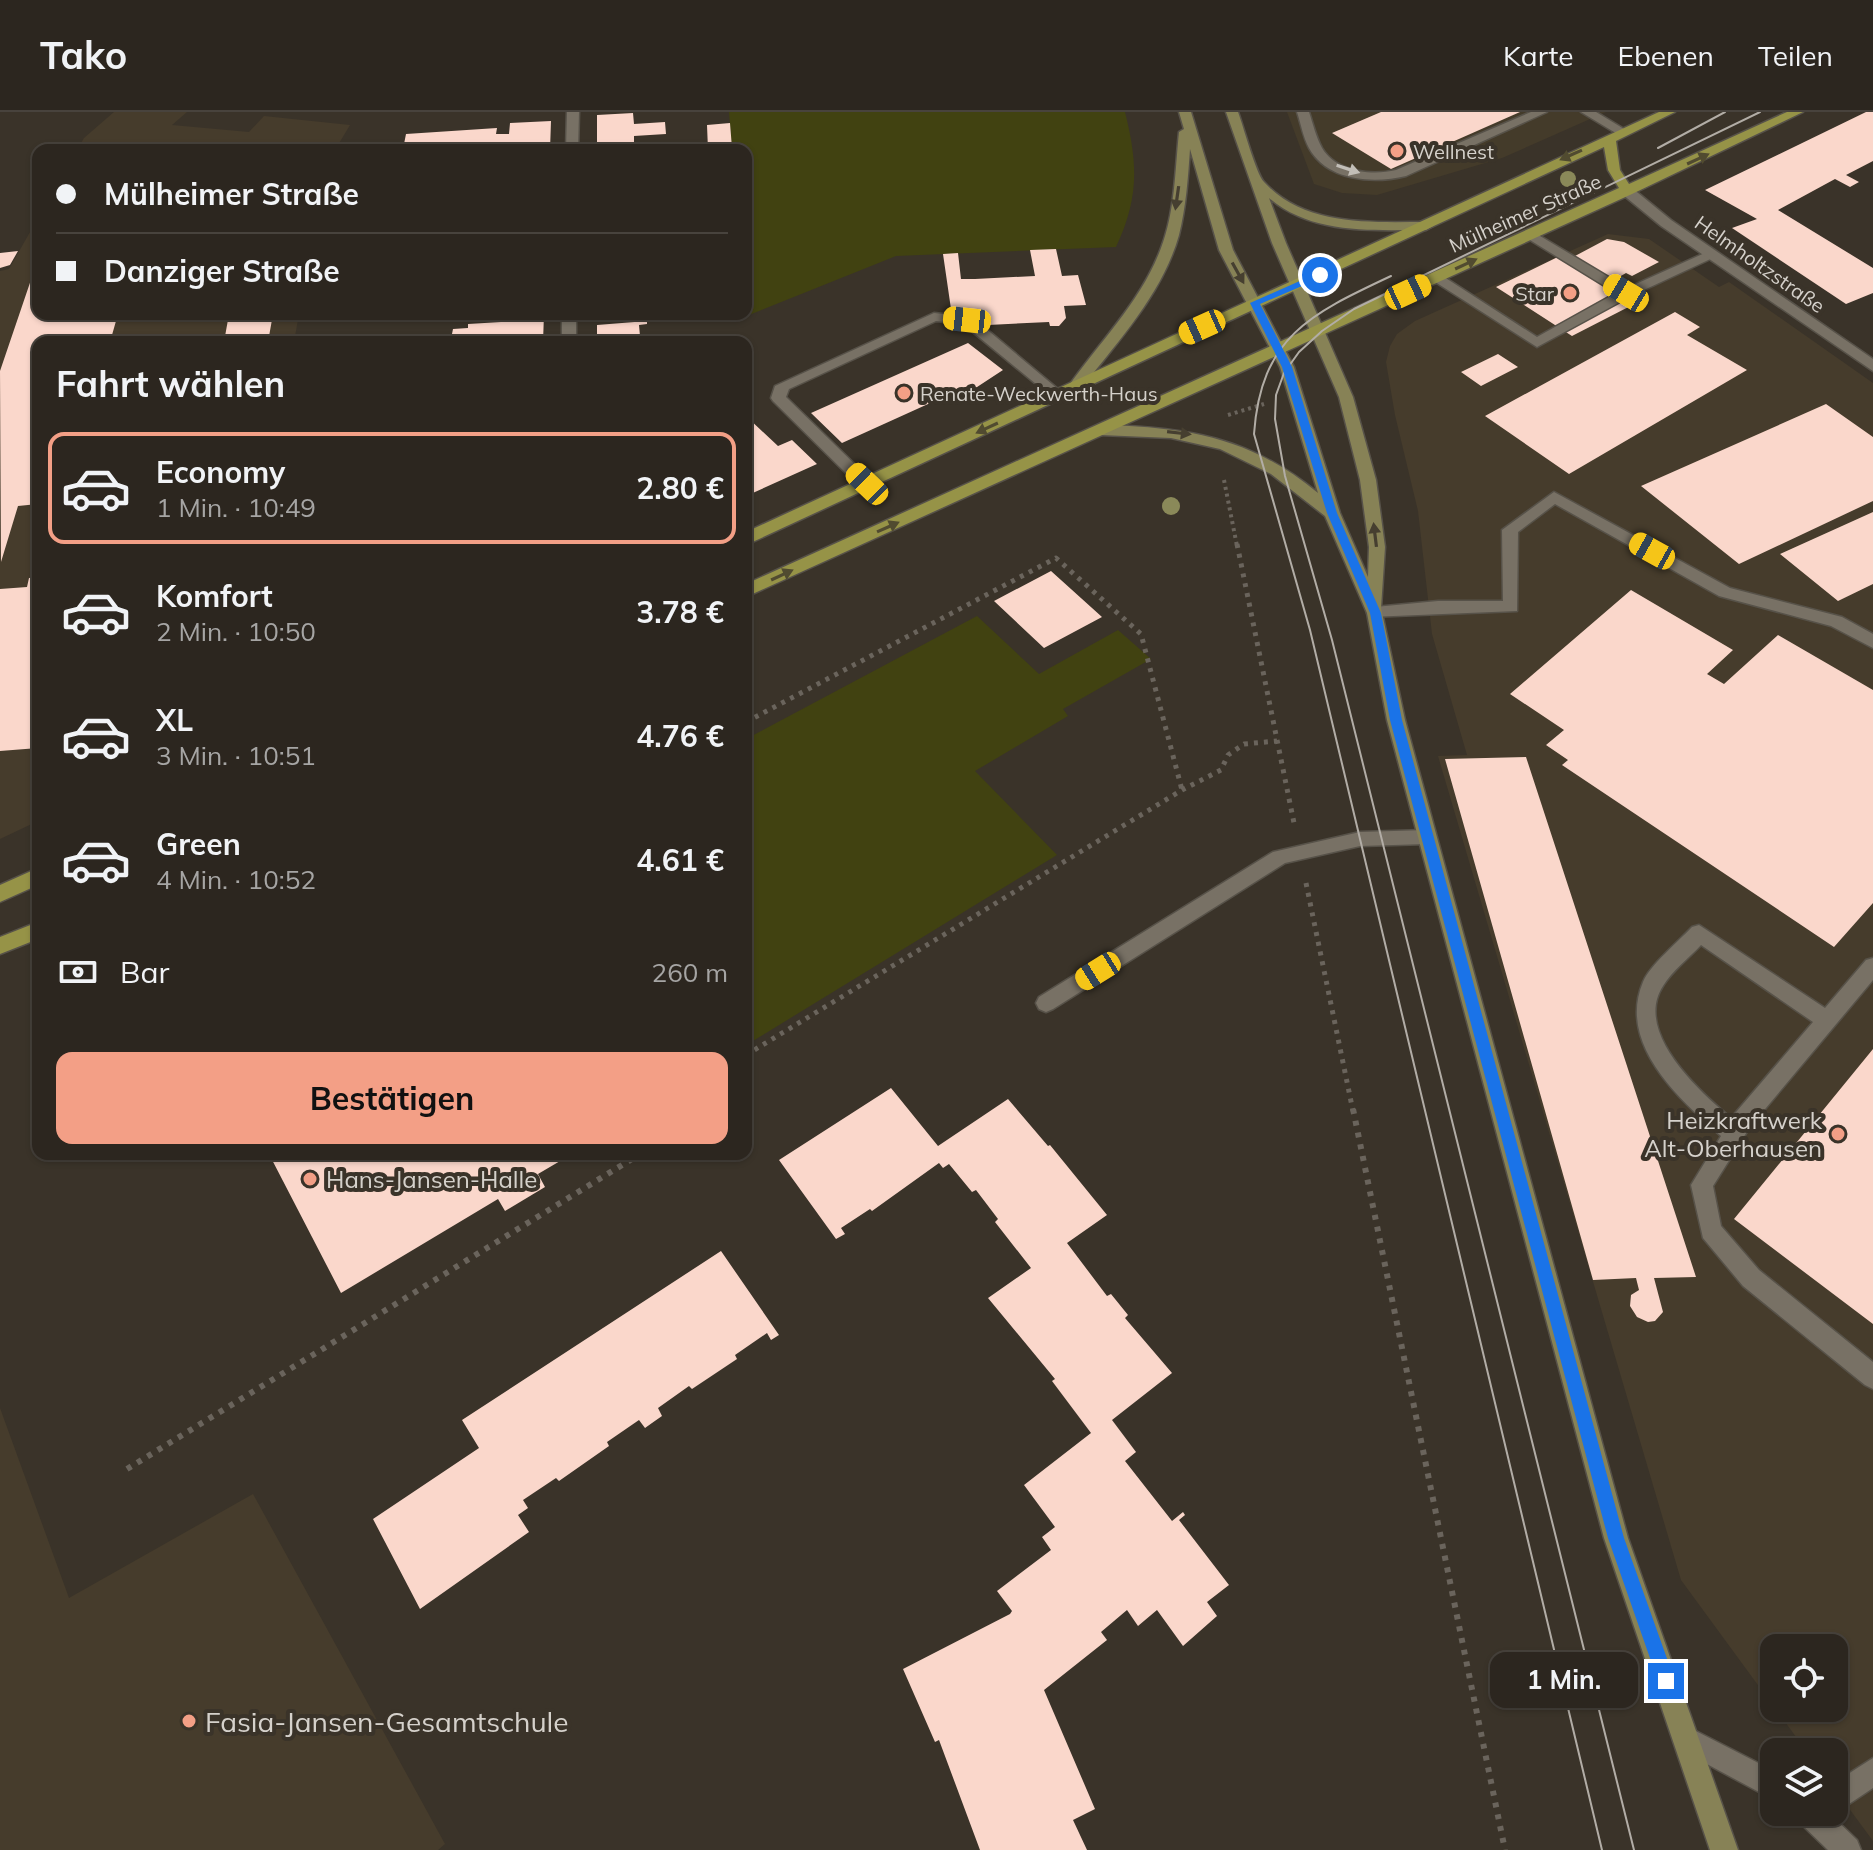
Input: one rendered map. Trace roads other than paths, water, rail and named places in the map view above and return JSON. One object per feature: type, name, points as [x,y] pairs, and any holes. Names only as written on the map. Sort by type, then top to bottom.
[{"type":"main road","points":[[1232,112],[1297,285],[1346,397],[1368,480],[1377,547],[1375,613]]},
{"type":"main road","name":"Mülheimer Straße","points":[[752,536],[1669,112]]},
{"type":"main road","name":"Mülheimer Straße","points":[[752,588],[1797,112]]},
{"type":"main road","points":[[1186,116],[1226,250],[1278,348],[1296,394],[1332,513],[1375,613],[1396,720],[1616,1538],[1724,1850]]},
{"type":"main road","points":[[1075,387],[1143,296],[1168,247],[1177,200],[1186,116]]},
{"type":"main road","points":[[1609,138],[1614,170],[1627,191]]},
{"type":"main road","points":[[1258,181],[1281,203],[1308,218],[1352,226],[1426,226]]},
{"type":"main road","points":[[1101,430],[1217,440],[1260,459],[1332,513]]},
{"type":"main road","points":[[0,894],[32,879]]},
{"type":"main road","points":[[0,946],[32,933]]},
{"type":"street","points":[[572,144],[573,112]]},
{"type":"street","points":[[1303,112],[1319,153],[1344,169],[1377,177],[1401,173],[1541,112]]},
{"type":"street","points":[[1587,112],[1623,132]]},
{"type":"street","name":"Helmholtzstraße","points":[[1627,191],[1712,255],[1873,366]]},
{"type":"street","points":[[1530,234],[1626,293]]},
{"type":"street","points":[[1436,278],[1537,343],[1626,293],[1712,255]]},
{"type":"street","points":[[867,484],[778,398],[782,386],[934,317],[967,320],[1058,395]]},
{"type":"street","points":[[1375,613],[1438,607],[1511,607],[1510,530],[1554,497],[1725,592],[1836,621],[1873,642]]},
{"type":"street","points":[[1046,1003],[1280,857],[1360,839],[1427,837]]},
{"type":"street","points":[[1734,1134],[1690,1096],[1661,1058],[1645,1019],[1652,984],[1699,933],[1827,1020]]},
{"type":"street","points":[[1873,966],[1734,1134],[1702,1185],[1711,1231],[1751,1278],[1873,1377]]},
{"type":"street","points":[[1686,1739],[1760,1778]]},
{"type":"street","points":[[1848,1789],[1873,1771]]},
{"type":"street","points":[[1830,1826],[1847,1850]]},
{"type":"tram line","points":[[1658,148],[1725,112]]},
{"type":"tram line","points":[[1634,1850],[1332,640],[1285,476],[1275,419],[1276,395],[1284,373],[1299,352],[1354,309],[1760,112]]},
{"type":"tram line","points":[[1391,276],[1314,317],[1279,351],[1267,374],[1254,434],[1310,630],[1602,1850]]},
{"type":"place","name":"Wellnest","points":[[1397,151]]},
{"type":"place","name":"Star","points":[[1570,293]]},
{"type":"place","name":"Renate-Weckwerth-Haus","points":[[904,393]]},
{"type":"place","name":"Heizkraftwerk Alt-Oberhausen","points":[[1838,1134]]},
{"type":"place","name":"Hans-Jansen-Halle","points":[[310,1179]]},
{"type":"place","name":"Fasia-Jansen-Gesamtschule","points":[[189,1721]]}]
